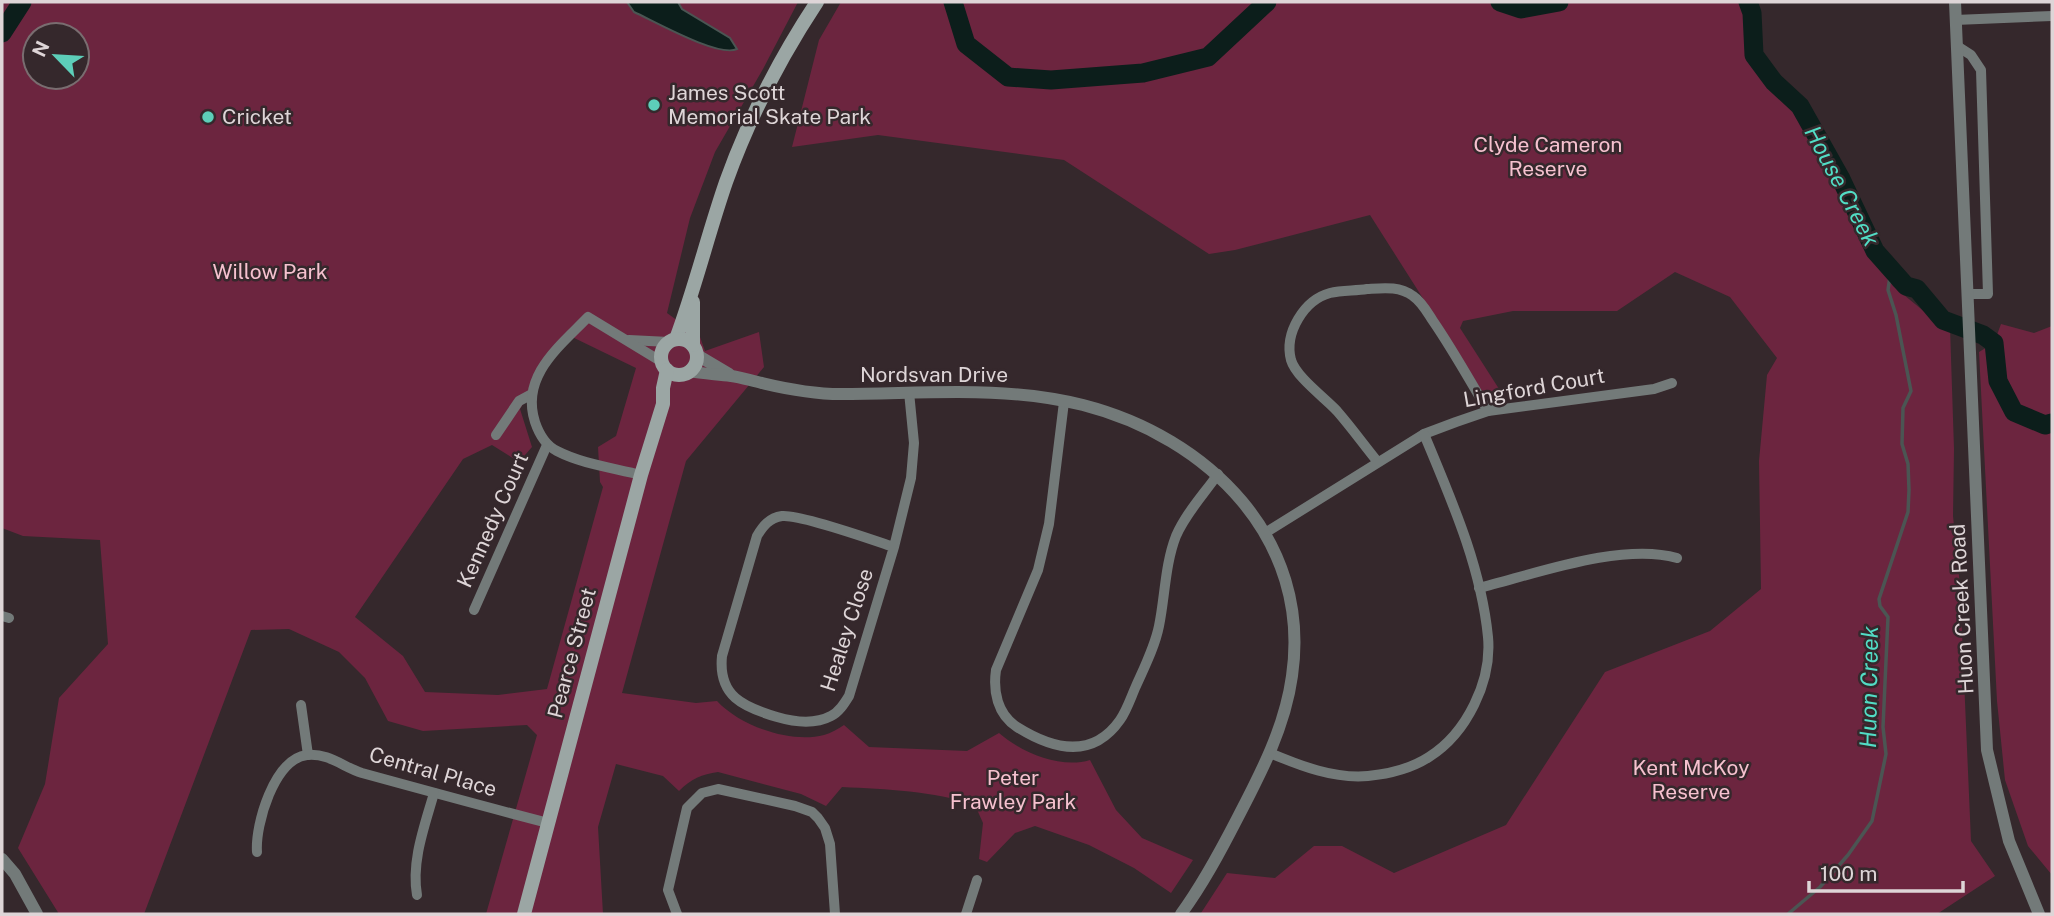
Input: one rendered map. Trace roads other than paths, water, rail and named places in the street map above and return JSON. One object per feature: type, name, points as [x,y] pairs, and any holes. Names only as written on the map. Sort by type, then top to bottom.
[{"type":"main road","points":[[693,294],[695,364],[686,373],[671,373],[664,365],[662,351],[672,341],[693,294],[718,205],[746,131],[777,68],[817,2]]},
{"type":"main road","points":[[672,341],[684,339],[695,350]]},
{"type":"main road","name":"Pearce Street","points":[[524,914],[641,475],[663,404],[664,365]]},
{"type":"main road","name":"Pearce Street","points":[[663,404],[686,373]]},
{"type":"street","name":"Huon Creek Road","points":[[1955,2],[1987,750],[2009,841],[2039,914]]},
{"type":"street","points":[[1955,20],[2052,16]]},
{"type":"street","points":[[1957,46],[1971,55],[1981,70],[1988,293],[1967,294]]},
{"type":"street","points":[[1377,461],[1339,413],[1298,372],[1291,359],[1290,346],[1294,327],[1306,307],[1320,297],[1331,293],[1387,288],[1402,290],[1414,296],[1443,335],[1488,411]]},
{"type":"street","name":"Kennedy Court","points":[[626,340],[588,317],[566,336],[545,363],[536,379],[532,394],[532,414],[547,445],[566,455],[641,475]]},
{"type":"street","points":[[626,340],[672,341]]},
{"type":"street","points":[[626,340],[664,365]]},
{"type":"street","name":"Nordsvan Drive","points":[[695,350],[732,376]]},
{"type":"street","name":"Nordsvan Drive","points":[[686,373],[732,376],[783,388],[837,394],[993,391],[1064,402],[1102,411],[1140,426],[1184,448],[1218,474],[1248,508],[1265,533],[1280,567],[1290,602],[1294,638],[1292,674],[1285,710],[1270,753],[1216,859],[1181,914]]},
{"type":"street","name":"Lingford Court","points":[[1265,533],[1424,434],[1488,411],[1654,389],[1672,383]]},
{"type":"street","name":"Healey Close","points":[[894,547],[801,519],[783,516],[769,520],[757,536],[722,656],[722,676],[736,700],[751,710],[789,721],[819,720],[837,712],[849,696],[894,547],[911,478],[914,443],[909,392]]},
{"type":"street","name":"Kennedy Court","points":[[496,435],[519,401],[532,394]]},
{"type":"street","points":[[1064,402],[1049,524],[1038,570],[996,670],[994,686],[997,701],[1012,723],[1041,739],[1059,746],[1079,747],[1100,739],[1121,719],[1159,628],[1176,537],[1218,474]]},
{"type":"street","points":[[1270,753],[1318,770],[1342,775],[1367,776],[1411,766],[1430,757],[1465,722],[1476,704],[1488,656],[1488,638],[1479,588],[1459,516],[1424,434]]},
{"type":"street","name":"Kennedy Court","points":[[474,610],[547,445]]},
{"type":"street","points":[[1479,588],[1631,553],[1661,553],[1677,558]]},
{"type":"street","points":[[257,852],[257,830],[276,780],[291,762],[308,755],[301,705]]},
{"type":"street","name":"Central Place","points":[[308,755],[324,756],[358,771],[548,823]]},
{"type":"street","points":[[677,914],[668,890],[687,808],[702,793],[718,789],[795,806],[812,812],[818,818],[825,828],[830,844],[835,914]]},
{"type":"street","points":[[417,895],[414,879],[434,793]]},
{"type":"street","points":[[2,859],[15,874],[37,914]]},
{"type":"street","points":[[966,914],[977,880]]},
{"type":"waterway","name":"House Creek","points":[[2,33],[22,2]]},
{"type":"waterway","name":"House Creek","points":[[953,2],[966,44],[1008,77],[1051,80],[1143,73],[1208,57],[1267,2]]},
{"type":"waterway","name":"House Creek","points":[[1500,2],[1521,9],[1559,2]]},
{"type":"waterway","name":"House Creek","points":[[1748,2],[1752,13],[1754,55],[1774,82],[1800,106],[1841,179],[1875,251],[1906,286],[1917,289],[1943,320],[1983,335],[1994,343],[1998,381],[2014,412],[2045,425],[2052,423]]},
{"type":"waterway","name":"Huon Creek","points":[[1788,914],[1820,887],[1848,855],[1872,821],[1886,754],[1883,727],[1888,617],[1880,606],[1879,599],[1908,512],[1908,464],[1902,444],[1903,408],[1911,391],[1896,315],[1888,290],[1891,269]]},
{"type":"place","name":"James Scott Memorial Skate Park","points":[[654,105]]},
{"type":"place","name":"Cricket","points":[[208,117]]},
{"type":"park label","name":"Clyde Cameron Reserve","points":[[1548,157]]},
{"type":"park label","name":"Willow Park","points":[[270,272]]},
{"type":"park label","name":"Kent McKoy Reserve","points":[[1691,780]]},
{"type":"park label","name":"Peter Frawley Park","points":[[1013,790]]}]
